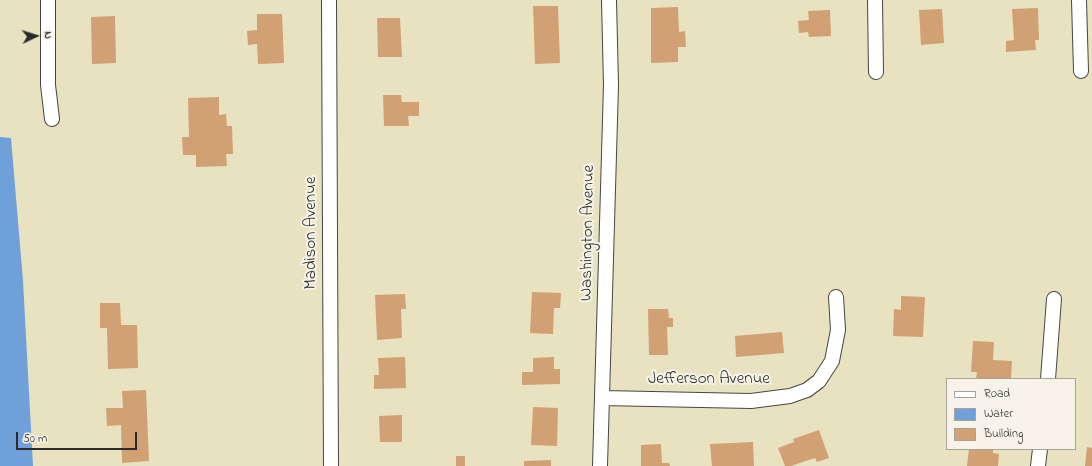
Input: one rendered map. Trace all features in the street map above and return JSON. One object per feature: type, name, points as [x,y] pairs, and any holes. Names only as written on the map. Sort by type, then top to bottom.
[{"type":"street","points":[[48,0],[48,85],[52,119]]},
{"type":"street","name":"Madison Avenue","points":[[329,0],[331,466]]},
{"type":"street","name":"Washington Avenue","points":[[600,466],[611,85],[609,0]]},
{"type":"street","points":[[875,0],[876,72]]},
{"type":"street","points":[[1079,0],[1081,71]]},
{"type":"street","name":"Jefferson Avenue","points":[[602,398],[751,401],[790,396],[807,390],[819,381],[832,361],[838,330],[836,297]]},
{"type":"street","points":[[1048,378],[1054,299]]},
{"type":"street","points":[[1038,466],[1040,450]]},
{"type":"water","points":[[0,137],[11,138],[23,281],[33,466],[0,466]]},
{"type":"building","points":[[533,6],[558,6],[560,63],[535,64]]},
{"type":"building","points":[[678,7],[679,32],[685,31],[686,47],[678,47],[678,62],[651,63],[651,8]]},
{"type":"building","points":[[1038,8],[1039,40],[1035,40],[1036,50],[1006,52],[1006,41],[1014,40],[1012,9]]},
{"type":"building","points":[[942,9],[944,43],[921,45],[919,10]]},
{"type":"building","points":[[830,10],[831,36],[809,37],[808,32],[799,33],[798,21],[809,20],[808,11]]},
{"type":"building","points":[[257,14],[282,14],[284,63],[258,64],[257,44],[248,45],[247,31],[257,30]]},
{"type":"building","points":[[115,16],[116,63],[92,64],[91,17]]},
{"type":"building","points":[[377,18],[400,18],[402,57],[378,57]]},
{"type":"building","points":[[383,95],[401,95],[402,102],[419,102],[419,116],[408,116],[409,126],[384,126]]},
{"type":"building","points":[[219,97],[219,115],[226,114],[227,126],[232,126],[233,154],[226,154],[227,166],[196,167],[196,155],[183,155],[182,137],[189,137],[188,98]]},
{"type":"building","points":[[532,292],[561,293],[560,308],[554,308],[553,334],[530,333]]},
{"type":"building","points":[[405,294],[406,309],[401,309],[402,338],[377,340],[375,295]]},
{"type":"building","points":[[901,296],[925,297],[923,337],[893,336],[894,309],[901,310]]},
{"type":"building","points":[[100,303],[120,303],[121,325],[137,325],[138,368],[108,369],[107,328],[100,328]]},
{"type":"building","points":[[648,309],[668,309],[669,318],[673,318],[673,327],[667,327],[668,355],[649,355]]},
{"type":"building","points":[[782,332],[784,353],[736,357],[735,336]]},
{"type":"building","points":[[973,341],[994,342],[993,360],[1012,361],[1011,378],[976,378],[977,372],[971,372]]},
{"type":"building","points":[[405,357],[406,388],[374,389],[374,375],[379,375],[378,358]]},
{"type":"building","points":[[554,357],[554,369],[560,369],[560,384],[522,385],[522,372],[533,372],[533,358]]},
{"type":"building","points":[[146,390],[149,461],[122,463],[121,425],[107,426],[106,408],[123,408],[122,391]]},
{"type":"building","points":[[533,407],[558,408],[557,446],[531,445]]},
{"type":"building","points":[[402,415],[402,442],[380,442],[379,416]]},
{"type":"building","points":[[819,430],[829,458],[817,462],[815,458],[791,466],[785,466],[778,448],[794,442],[793,439]]},
{"type":"building","points":[[753,442],[754,466],[712,466],[710,444]]},
{"type":"building","points":[[661,444],[662,463],[669,463],[670,466],[641,466],[641,445]]},
{"type":"building","points":[[1087,447],[1092,448],[1092,466],[1085,466]]},
{"type":"building","points":[[969,450],[993,450],[993,453],[999,454],[998,466],[967,466]]},
{"type":"building","points":[[456,456],[465,456],[465,466],[456,466]]},
{"type":"building","points":[[551,460],[551,466],[524,466],[524,461]]}]
